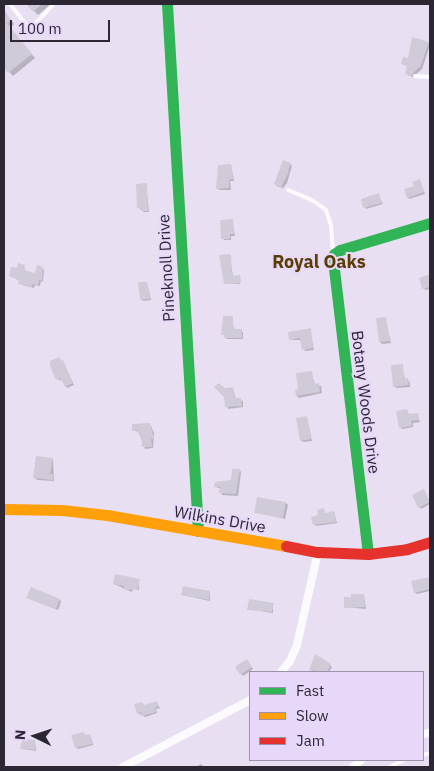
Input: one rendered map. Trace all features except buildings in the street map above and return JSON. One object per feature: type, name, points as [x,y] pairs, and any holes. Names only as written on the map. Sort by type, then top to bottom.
[{"type":"street","name":"Pineknoll Drive","points":[[167,4],[198,531]]},
{"type":"street","points":[[334,254],[340,250],[430,223]]},
{"type":"street","name":"Botany Woods Drive","points":[[334,254],[333,261],[347,387],[368,554]]},
{"type":"street","name":"Wilkins Drive","points":[[4,510],[80,512],[318,552],[368,554],[407,549],[430,542]]},
{"type":"street","points":[[282,671],[297,645],[318,552]]},
{"type":"street","points":[[123,767],[249,701]]},
{"type":"lane","points":[[10,4],[27,26],[36,23],[54,4]]},
{"type":"lane","points":[[415,76],[430,77]]},
{"type":"lane","points":[[288,190],[312,200],[326,210],[334,254]]},
{"type":"lane","points":[[390,767],[402,761]]},
{"type":"traffic: fast","points":[[167,4],[198,531]]},
{"type":"traffic: fast","points":[[368,554],[333,261],[334,254],[340,250],[430,223]]},
{"type":"traffic: slow","points":[[4,509],[62,510],[107,515],[286,546]]},
{"type":"traffic: jam","points":[[286,546],[318,552],[368,554],[407,549],[430,542]]},
{"type":"district","name":"Royal Oaks","points":[[319,262]]}]
